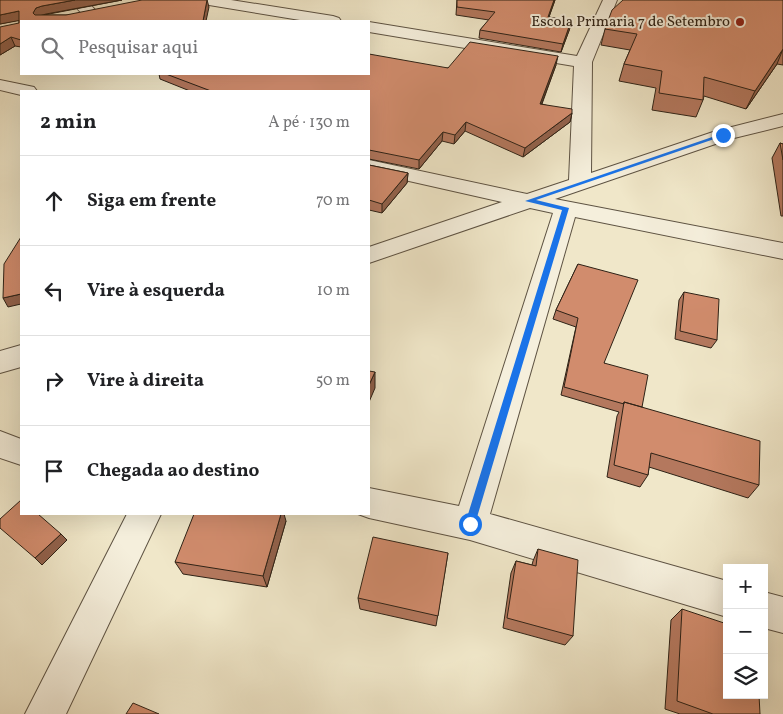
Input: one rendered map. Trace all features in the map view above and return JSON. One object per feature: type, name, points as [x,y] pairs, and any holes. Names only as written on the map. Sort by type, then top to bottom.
[{"type":"street","points":[[78,0],[90,13]]},
{"type":"street","points":[[203,0],[327,20]]},
{"type":"street","points":[[580,182],[583,62],[610,0]]},
{"type":"street","points":[[72,16],[108,10]]},
{"type":"street","points":[[370,27],[583,62]]},
{"type":"street","points":[[0,85],[23,90]]},
{"type":"street","points":[[370,255],[723,135],[783,120]]},
{"type":"street","points":[[370,166],[528,201],[783,251]]},
{"type":"street","points":[[470,524],[566,208]]},
{"type":"street","points":[[0,362],[20,356]]},
{"type":"street","points":[[0,444],[20,452]]},
{"type":"street","points":[[370,503],[470,524],[723,598]]},
{"type":"street","points":[[45,714],[144,515]]},
{"type":"street","points":[[768,611],[783,615]]},
{"type":"building","points":[[0,0],[75,0],[42,6],[36,8],[33,13],[35,15],[66,15],[142,0],[207,0],[203,20],[20,20],[20,40],[11,37],[0,44],[0,27],[19,23],[19,11],[0,15]]},
{"type":"building","points":[[457,0],[554,0],[548,17],[571,21],[563,44],[480,30],[495,12],[457,7]]},
{"type":"building","points":[[623,0],[783,0],[783,49],[755,91],[704,77],[703,100],[659,93],[662,71],[624,64],[637,34],[605,29],[612,10]]},
{"type":"building","points":[[470,42],[558,56],[540,104],[572,109],[572,113],[525,148],[466,122],[455,135],[443,132],[419,160],[370,150],[370,90],[208,90],[169,75],[370,75],[370,54],[448,68]]},
{"type":"building","points":[[780,143],[783,144],[783,160]]},
{"type":"building","points":[[370,165],[408,173],[382,204],[370,200]]},
{"type":"building","points":[[20,239],[20,294],[3,298],[4,264]]},
{"type":"building","points":[[578,264],[638,280],[604,363],[648,375],[642,407],[624,402],[624,404],[564,387],[578,318],[556,310]]},
{"type":"building","points":[[684,292],[719,299],[717,340],[680,331]]},
{"type":"building","points":[[370,371],[375,372],[370,383]]},
{"type":"building","points":[[624,402],[760,441],[759,485],[651,453],[648,475],[614,465]]},
{"type":"building","points":[[20,501],[20,515],[39,515],[61,534],[35,558],[0,528],[0,519]]},
{"type":"building","points":[[194,515],[281,515],[263,576],[175,562]]},
{"type":"building","points":[[373,537],[448,553],[438,616],[358,598]]},
{"type":"building","points":[[538,549],[578,560],[573,636],[507,618],[516,561],[536,566]]},
{"type":"building","points":[[682,609],[723,623],[723,699],[759,699],[760,714],[713,714],[677,701]]},
{"type":"building","points":[[133,703],[159,714],[126,714]]},
{"type":"place","name":"Escola Primaria 7 de Setembro","points":[[740,22]]},
{"type":"route","points":[[470,524],[566,208],[528,201],[723,135]]}]
